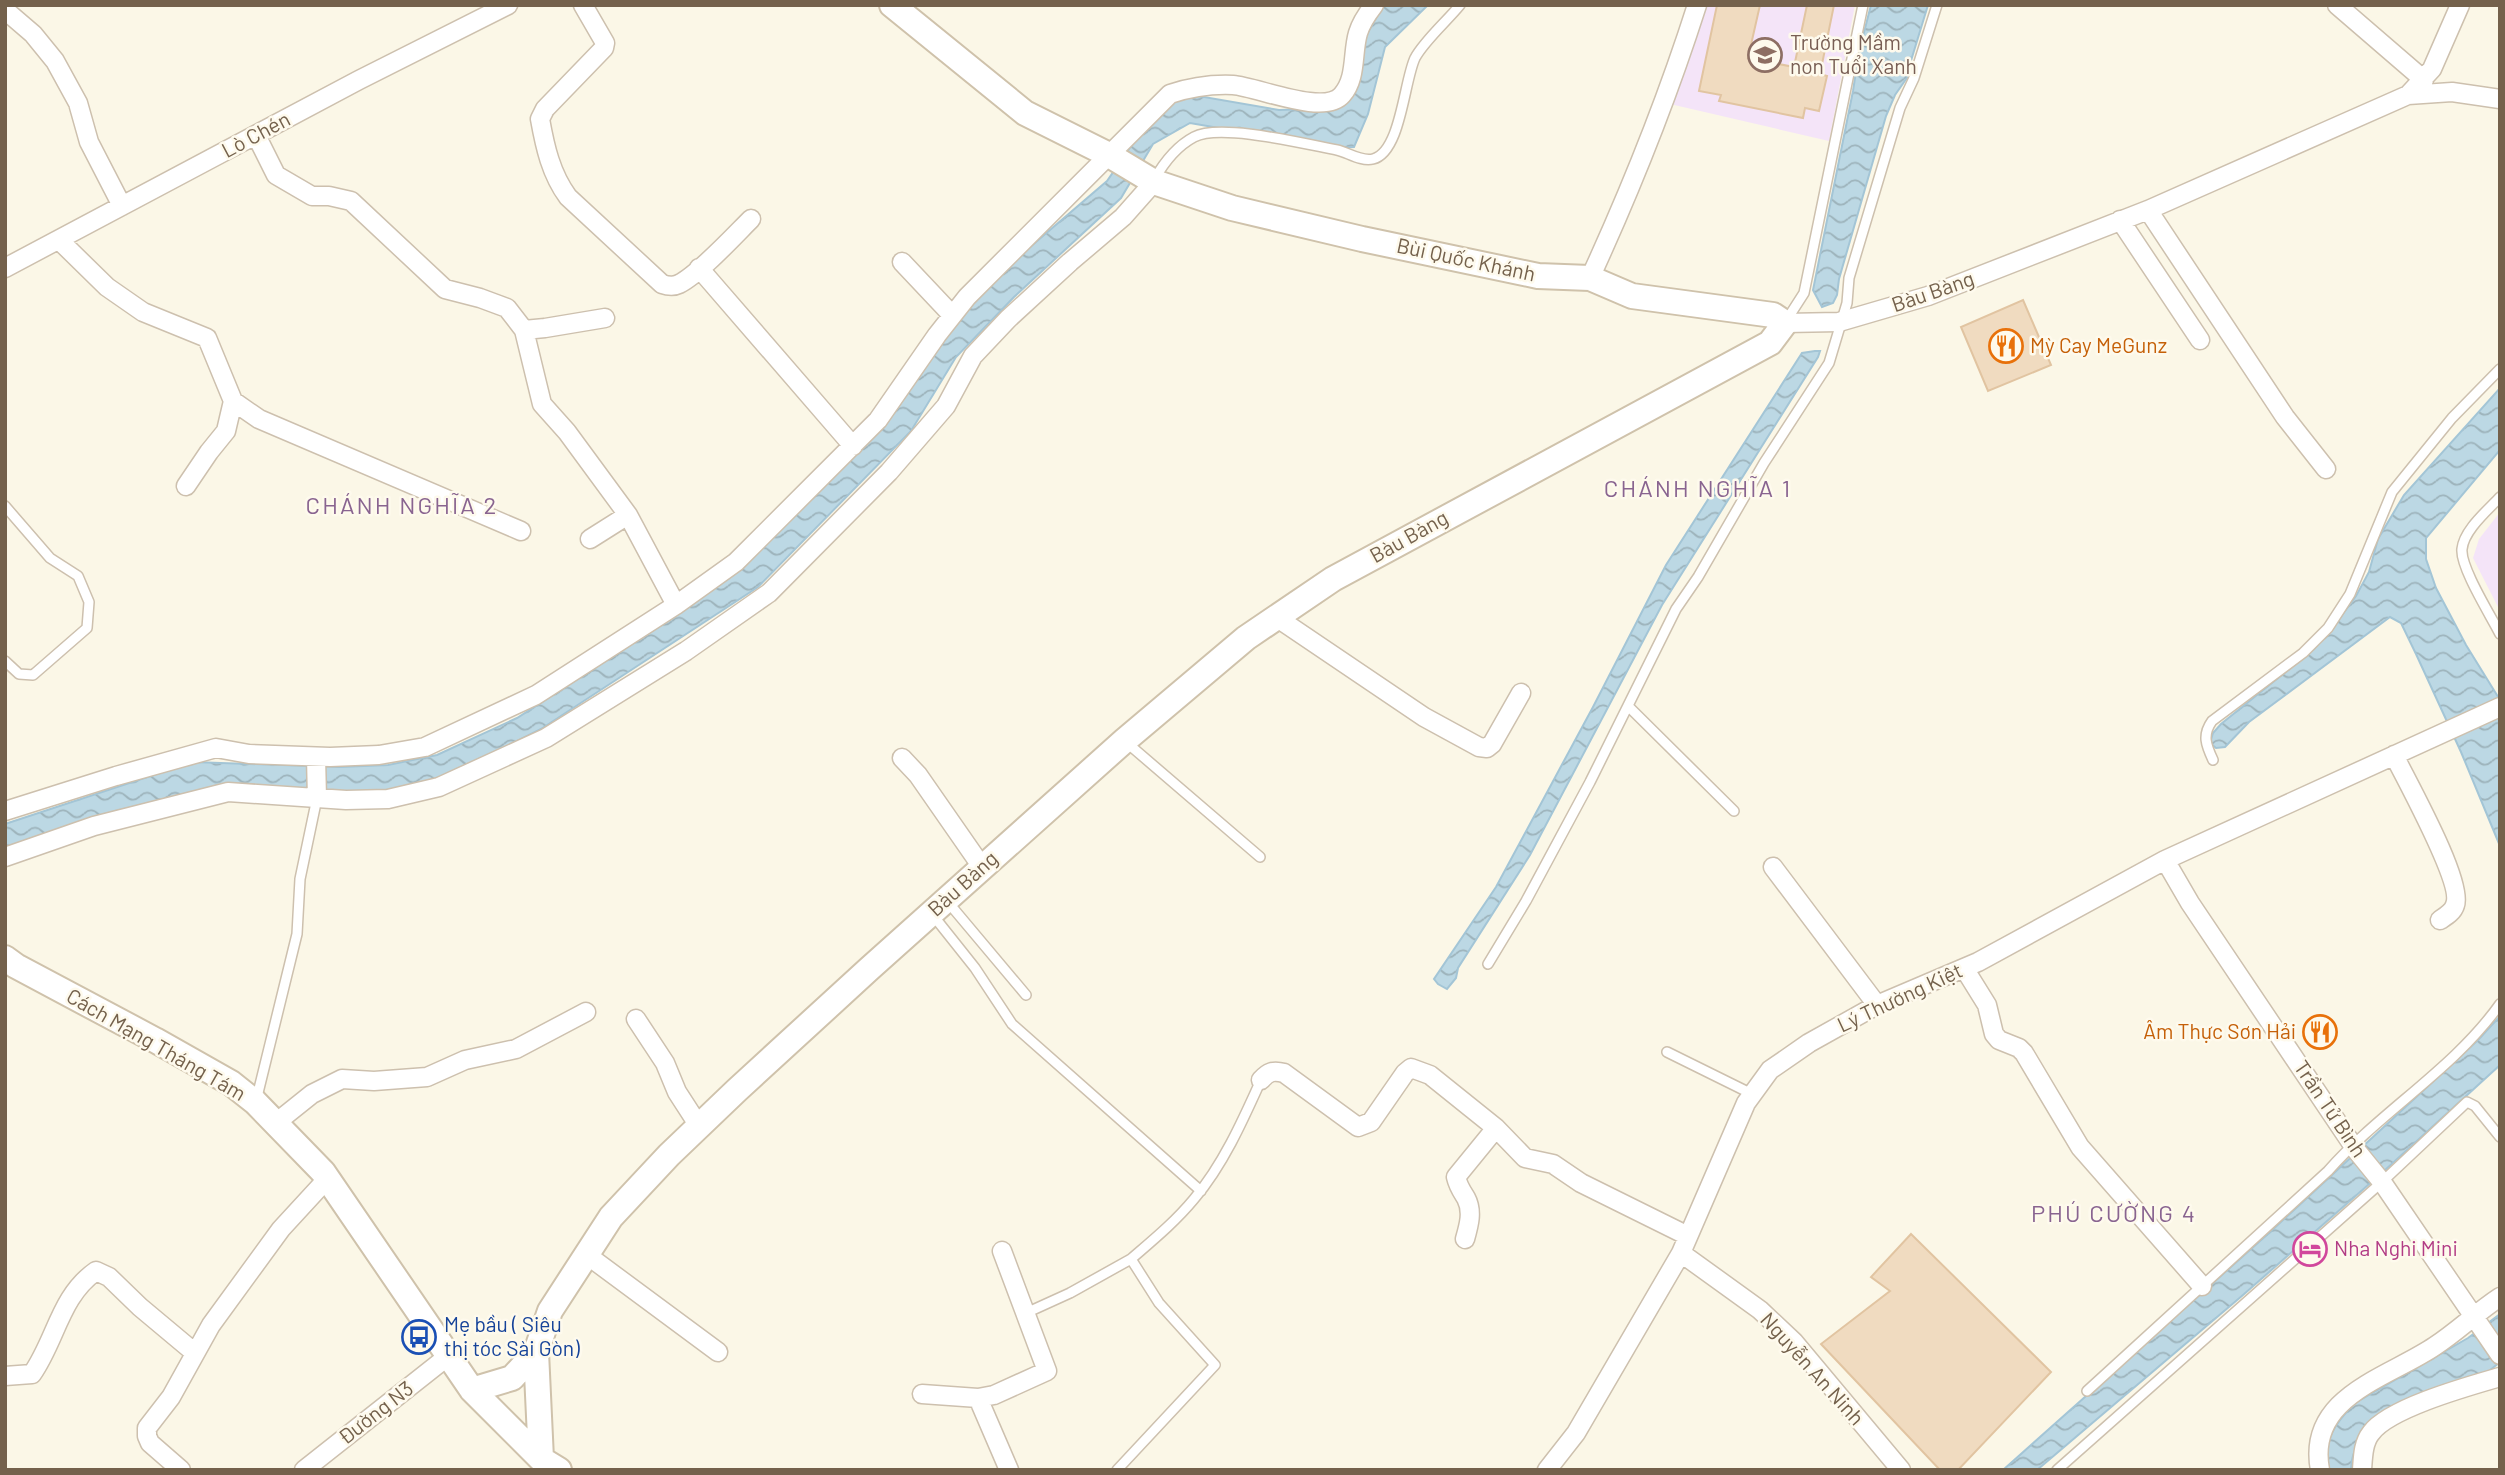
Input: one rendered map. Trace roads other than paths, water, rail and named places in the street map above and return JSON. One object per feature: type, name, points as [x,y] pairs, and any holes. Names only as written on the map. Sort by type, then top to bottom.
[{"type":"street","name":"Lò Chén","points":[[5,268],[508,5]]},
{"type":"street","points":[[583,5],[605,43],[604,48],[545,109],[540,119],[556,181],[568,197],[662,284],[671,286],[680,284],[751,219]]},
{"type":"street","points":[[5,811],[216,748],[249,754],[316,757],[379,755],[425,747],[536,695],[676,605],[736,562],[878,420],[967,296],[1111,157],[1170,94],[1210,84],[1253,88],[1317,103],[1340,98],[1352,76],[1358,34],[1374,5]]},
{"type":"street","points":[[1590,278],[1626,200],[1668,94],[1697,5]]},
{"type":"street","points":[[2337,5],[2424,80]]},
{"type":"street","name":"Bàu Bàng","points":[[536,1352],[550,1311],[611,1217],[669,1155],[982,867],[1124,741],[1246,638],[1333,579],[1770,343],[1785,323],[1839,322],[1928,296],[2148,210],[2408,96],[2432,69],[2460,5]]},
{"type":"street","points":[[898,7],[1025,113],[1111,157]]},
{"type":"street","points":[[5,10],[33,34],[55,61],[78,103],[89,142],[122,206]]},
{"type":"street","points":[[2408,96],[2452,92],[2500,99]]},
{"type":"street","points":[[256,135],[276,175],[312,196],[329,195],[351,201],[445,289],[507,308],[524,330],[542,404],[567,432],[628,515],[676,605]]},
{"type":"street","name":"Bùi Quốc Khánh","points":[[1111,157],[1151,181],[1232,208],[1538,276],[1590,278],[1632,296],[1773,315],[1785,323]]},
{"type":"street","points":[[5,857],[94,825],[229,792],[317,798],[388,799],[439,787],[546,738],[686,651],[769,593],[897,463],[946,406],[974,356],[1044,286],[1123,217],[1151,181]]},
{"type":"street","points":[[2148,210],[2286,417],[2326,469]]},
{"type":"street","points":[[2120,220],[2200,341]]},
{"type":"street","points":[[59,240],[107,287],[143,312],[206,338],[233,401],[260,419],[521,531]]},
{"type":"street","points":[[902,262],[952,315]]},
{"type":"street","points":[[699,268],[853,446]]},
{"type":"street","points":[[524,330],[605,318]]},
{"type":"street","points":[[186,486],[226,431],[233,401]]},
{"type":"street","points":[[590,539],[628,515]]},
{"type":"street","points":[[1276,617],[1424,717],[1479,747],[1487,748],[1492,744],[1521,693]]},
{"type":"street","name":"Lý Thường Kiệt","points":[[1547,1470],[1576,1433],[1684,1244],[1746,1102],[1770,1070],[1809,1042],[1877,1005],[1964,968],[2165,860],[2500,707]]},
{"type":"street","points":[[2394,755],[2446,861],[2456,895],[2456,904],[2448,915],[2440,920]]},
{"type":"street","points":[[316,757],[317,798]]},
{"type":"street","points":[[902,758],[918,775],[982,867]]},
{"type":"street","name":"Trần Tử Bình","points":[[2165,860],[2190,904],[2354,1146],[2382,1182],[2500,1354]]},
{"type":"street","points":[[1773,867],[1877,1005]]},
{"type":"street","name":"Cách Mạng Tháng Tám","points":[[5,958],[230,1083],[277,1122],[327,1178],[472,1390],[550,1464]]},
{"type":"street","points":[[1964,968],[1987,1005],[1998,1040],[2019,1048],[2024,1053],[2080,1147],[2202,1286]]},
{"type":"street","points":[[277,1122],[312,1094],[342,1079],[374,1081],[427,1077],[465,1060],[516,1049],[586,1012]]},
{"type":"street","points":[[636,1019],[665,1063],[677,1092],[699,1126]]},
{"type":"street","name":"Nguyễn An Ninh","points":[[1261,1080],[1268,1072],[1275,1070],[1283,1073],[1358,1127],[1371,1122],[1411,1068],[1430,1075],[1496,1128],[1525,1158],[1553,1164],[1684,1244],[1794,1342],[1901,1470]]},
{"type":"street","points":[[1465,1239],[1470,1220],[1468,1202],[1456,1177],[1496,1128]]},
{"type":"street","points":[[181,1470],[150,1443],[146,1436],[147,1428],[171,1397],[211,1325],[281,1228],[327,1178]]},
{"type":"street","points":[[922,1394],[978,1398],[994,1395],[1047,1371],[1002,1251]]},
{"type":"street","points":[[587,1255],[718,1352]]},
{"type":"street","points":[[5,1376],[32,1374],[48,1349],[53,1330],[65,1305],[82,1283],[96,1271],[109,1277],[195,1353]]},
{"type":"street","points":[[2320,1470],[2319,1439],[2328,1419],[2341,1403],[2366,1384],[2435,1346],[2500,1297]]},
{"type":"street","points":[[472,1390],[512,1378],[536,1352]]},
{"type":"street","points":[[536,1352],[550,1464]]},
{"type":"street","name":"Đường N3","points":[[304,1470],[447,1357]]},
{"type":"street","points":[[2362,1470],[2363,1454],[2370,1434],[2382,1422],[2410,1408],[2500,1377]]},
{"type":"street","points":[[978,1398],[1009,1470]]},
{"type":"lane","points":[[1151,181],[1180,148],[1196,136],[1227,132],[1373,159],[1383,153],[1392,141],[1409,72],[1416,56],[1460,5]]},
{"type":"lane","points":[[1785,323],[1804,293],[1863,5]]},
{"type":"lane","points":[[1488,964],[1590,782],[1676,608],[1698,577],[1771,452],[1829,363],[1839,322],[1847,303],[1849,278],[1900,108],[1917,67],[1937,5]]},
{"type":"lane","points":[[2213,760],[2205,743],[2206,730],[2212,721],[2303,653],[2328,628],[2350,594],[2392,492],[2452,418],[2500,369]]},
{"type":"lane","points":[[2500,497],[2470,530],[2462,549],[2464,564],[2500,634]]},
{"type":"lane","points":[[5,506],[50,558],[78,576],[89,602],[87,628],[33,676],[19,674],[5,661]]},
{"type":"lane","points":[[1628,706],[1734,811]]},
{"type":"lane","points":[[1124,741],[1260,857]]},
{"type":"lane","points":[[255,1102],[297,934],[300,879],[317,798]]},
{"type":"lane","points":[[939,906],[1026,995]]},
{"type":"lane","points":[[939,906],[1012,1024],[1201,1191]]},
{"type":"lane","points":[[2087,1391],[2479,1032],[2500,1004]]},
{"type":"lane","points":[[1667,1052],[1752,1094]]},
{"type":"lane","points":[[1026,1314],[1131,1259],[1171,1225],[1201,1191],[1261,1080]]},
{"type":"lane","points":[[2057,1470],[2382,1182],[2467,1102],[2475,1106],[2500,1137]]},
{"type":"lane","points":[[1117,1470],[1215,1365],[1159,1303],[1131,1259]]},
{"type":"water","points":[[1383,5],[1428,5],[1385,47],[1368,114],[1354,147],[1335,148],[1190,123],[1153,144],[1121,198],[1014,297],[956,357],[911,431],[758,587],[541,729],[426,787],[338,796],[204,789],[5,854],[5,824],[193,762],[339,767],[388,765],[437,755],[517,718],[669,620],[750,560],[966,302],[1107,181],[1153,114],[1181,93],[1279,110],[1308,109],[1343,102],[1366,36]]},
{"type":"water","points":[[1871,5],[1928,5],[1909,75],[1895,95],[1886,116],[1839,279],[1837,295],[1833,303],[1822,307],[1813,290],[1859,52]]},
{"type":"water","points":[[1820,351],[1818,357],[1662,605],[1530,855],[1458,968],[1456,978],[1447,989],[1438,984],[1434,979],[1496,887],[1666,565],[1802,353]]},
{"type":"water","points":[[2500,388],[2500,450],[2426,538],[2426,559],[2436,588],[2466,645],[2500,700],[2500,846],[2416,654],[2401,623],[2390,617],[2249,722],[2225,747],[2216,748],[2210,743],[2213,733],[2221,724],[2314,649],[2334,626],[2356,596],[2369,572],[2378,539],[2404,495]]},
{"type":"water","points":[[2500,1016],[2500,1065],[2384,1171],[2037,1470],[2003,1470],[2269,1233],[2479,1039]]},
{"type":"water","points":[[2500,1314],[2500,1362],[2489,1371],[2426,1395],[2383,1419],[2366,1433],[2355,1450],[2351,1470],[2327,1470],[2327,1450],[2332,1433],[2355,1403],[2468,1338]]},
{"type":"place","name":"Trường Mầm non Tuổi Xanh","points":[[1765,55]]},
{"type":"place","name":"Mỳ Cay MeGunz","points":[[2006,346]]},
{"type":"place","name":"Âm Thực Sơn Hải","points":[[2320,1032]]},
{"type":"place","name":"Nha Nghi Mini","points":[[2310,1249]]},
{"type":"place","name":"Mẹ bầu ( Siêu thị tóc Sài Gòn)","points":[[419,1337]]},
{"type":"district","name":"CHÁNH NGHĨA 1","points":[[1698,489]]},
{"type":"district","name":"CHÁNH NGHĨA 2","points":[[402,506]]},
{"type":"district","name":"PHÚ CƯỜNG 4","points":[[2114,1214]]}]
